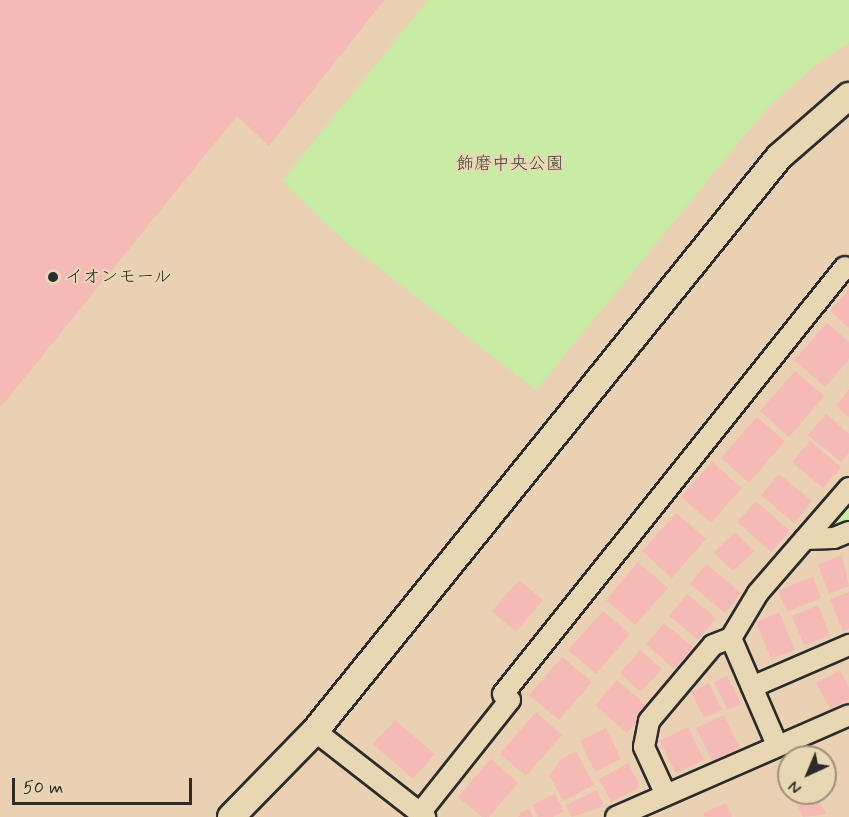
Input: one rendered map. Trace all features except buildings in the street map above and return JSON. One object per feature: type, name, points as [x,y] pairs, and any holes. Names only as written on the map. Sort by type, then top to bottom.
[{"type":"street","points":[[231,817],[315,731],[779,157],[849,96]]},
{"type":"street","points":[[315,731],[422,815],[510,700],[503,694],[845,267]]},
{"type":"street","points":[[666,795],[644,747],[649,722],[713,645],[731,638],[758,593],[849,488]]},
{"type":"street","points":[[806,539],[834,538],[849,532]]},
{"type":"street","points":[[731,638],[777,745]]},
{"type":"street","points":[[752,687],[849,645]]},
{"type":"street","points":[[616,817],[849,715]]},
{"type":"green space","name":"飾磨中央公園","points":[[428,0],[849,0],[849,43],[820,61],[767,108],[536,390],[342,239],[282,181]]},
{"type":"green space","points":[[849,505],[849,524],[834,523]]},
{"type":"place","name":"イオンモール","points":[[53,277]]}]
